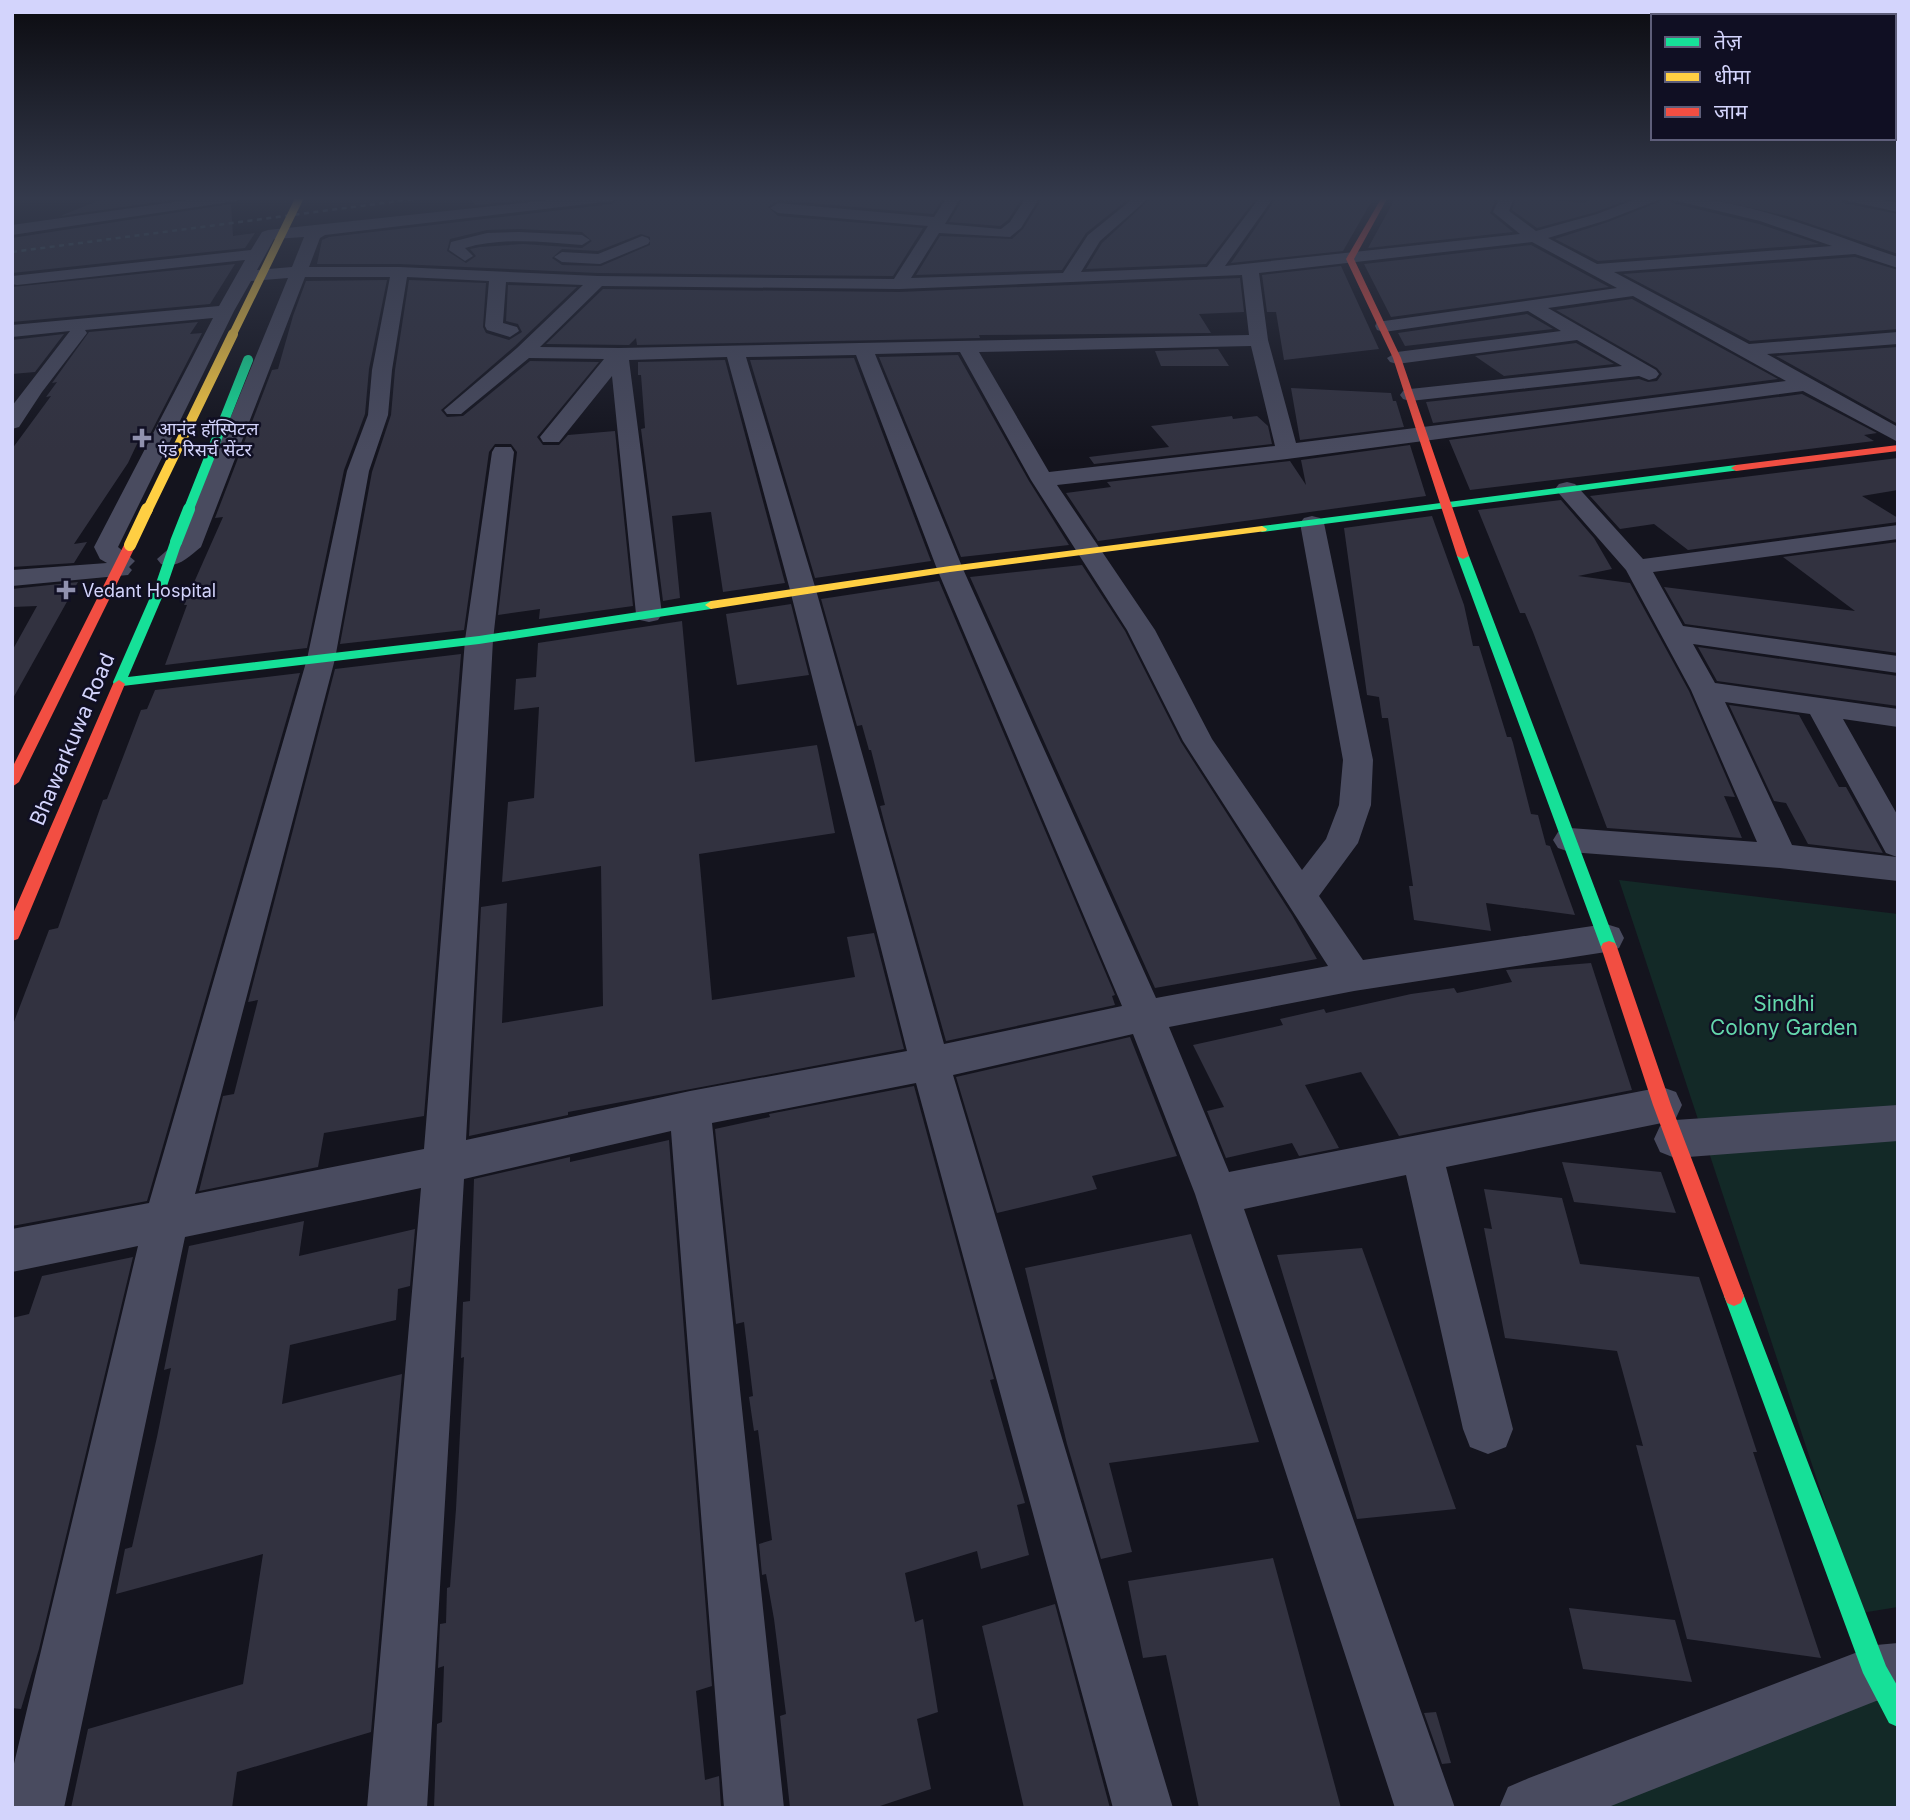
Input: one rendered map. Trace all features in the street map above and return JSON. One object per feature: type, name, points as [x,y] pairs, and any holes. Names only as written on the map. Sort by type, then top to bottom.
[{"type":"street","points":[[124,559],[109,554],[106,547],[242,282]]},
{"type":"street","name":"Bhawarkuwa Road","points":[[12,782],[260,282]]},
{"type":"street","name":"Bhawarkuwa Road","points":[[12,935],[119,682],[281,282]]},
{"type":"street","points":[[173,550],[192,542],[295,282]]},
{"type":"street","points":[[34,1808],[166,1221],[321,659],[358,471],[378,415],[395,282]]},
{"type":"street","points":[[497,282],[494,326],[510,331]]},
{"type":"street","points":[[454,410],[524,352],[596,282]]},
{"type":"street","points":[[691,282],[958,282]]},
{"type":"street","points":[[1252,282],[1259,340],[1287,452]]},
{"type":"street","points":[[1362,282],[1397,358],[1444,504],[1606,938],[1669,1122],[1890,1686],[1529,1808]]},
{"type":"street","points":[[1616,282],[1894,430]]},
{"type":"street","points":[[1384,326],[1632,291]]},
{"type":"street","points":[[1530,305],[1691,398]]},
{"type":"street","points":[[12,331],[223,315]]},
{"type":"street","points":[[12,341],[223,315]]},
{"type":"street","points":[[12,423],[23,391],[78,333]]},
{"type":"street","points":[[1397,358],[1580,334]]},
{"type":"street","points":[[1745,350],[1898,338]]},
{"type":"street","points":[[524,352],[619,354],[1259,340]]},
{"type":"street","points":[[966,346],[1042,480],[1141,630],[1198,741],[1354,976]]},
{"type":"street","points":[[863,348],[950,569],[1145,1016],[1217,1194],[1424,1808]]},
{"type":"street","points":[[735,351],[803,590],[930,1063],[1143,1808]]},
{"type":"street","points":[[551,437],[619,354]]},
{"type":"street","points":[[619,354],[649,614]]},
{"type":"street","points":[[1410,395],[1642,370]]},
{"type":"street","points":[[1042,480],[1287,452],[1419,432],[1807,384]]},
{"type":"street","points":[[119,682],[479,639],[950,569],[1898,448]]},
{"type":"street","points":[[397,1808],[479,639],[503,452]]},
{"type":"street","points":[[1567,489],[1637,567],[1705,690],[1780,856]]},
{"type":"street","points":[[1301,895],[1342,842],[1355,805],[1358,760],[1312,523]]},
{"type":"street","points":[[1637,567],[1898,532]]},
{"type":"street","points":[[12,578],[124,559]]},
{"type":"street","points":[[1674,633],[1898,664]]},
{"type":"street","points":[[1705,690],[1898,718]]},
{"type":"street","points":[[1570,840],[1780,856],[1893,868],[1884,797],[1821,707]]},
{"type":"street","points":[[12,1251],[444,1164],[690,1109],[930,1063],[1145,1016],[1354,976],[1606,938]]},
{"type":"street","points":[[690,1109],[754,1808]]},
{"type":"street","points":[[1217,1194],[1422,1153],[1669,1122],[1898,1123]]},
{"type":"street","points":[[1422,1153],[1488,1429]]},
{"type":"green space","name":"Sindhi Colony Garden","points":[[1619,880],[1898,914],[1898,1607],[1861,1613]]},
{"type":"green space","points":[[1876,1673],[1898,1714],[1898,1808],[1529,1808]]},
{"type":"building","points":[[61,282],[224,282],[210,304],[12,322],[12,287]]},
{"type":"building","points":[[306,282],[387,282],[369,369],[365,414],[344,470],[307,648],[165,665],[187,605],[184,605],[223,517],[215,518],[272,370],[278,369]]},
{"type":"building","points":[[409,282],[486,283],[483,327],[486,333],[509,340],[522,332],[518,324],[506,321],[508,285],[577,287],[515,346],[441,410],[447,417],[463,416],[530,361],[599,362],[537,437],[543,445],[559,445],[568,435],[615,431],[633,606],[539,619],[540,609],[498,615],[517,452],[511,444],[495,444],[489,452],[464,630],[340,644],[372,472],[391,415]]},
{"type":"building","points":[[1144,282],[1240,282],[1244,312],[1199,314],[1211,333],[979,335],[980,338],[637,345],[636,338],[629,345],[546,344],[603,289],[899,292]]},
{"type":"building","points":[[1263,282],[1348,282],[1379,349],[1284,360],[1276,312],[1267,312]]},
{"type":"building","points":[[1373,282],[1600,282],[1609,287],[1391,317]]},
{"type":"building","points":[[1638,282],[1898,282],[1898,329],[1750,341]]},
{"type":"building","points":[[1632,299],[1778,379],[1433,423],[1426,402],[1639,379],[1657,381],[1662,374],[1657,368],[1556,310]]},
{"type":"building","points":[[1527,314],[1553,329],[1405,346],[1398,333]]},
{"type":"building","points":[[198,322],[190,334],[202,333],[145,444],[137,444],[128,463],[74,544],[87,542],[74,563],[12,567],[12,449],[51,396],[46,397],[57,382],[52,383],[89,332]]},
{"type":"building","points":[[64,334],[35,372],[12,374],[12,340]]},
{"type":"building","points":[[1576,343],[1614,364],[1504,376],[1475,356]]},
{"type":"building","points":[[1898,347],[1898,424],[1776,356]]},
{"type":"building","points":[[1218,349],[1229,366],[1161,366],[1155,351]]},
{"type":"building","points":[[958,355],[1029,481],[1069,545],[961,557],[879,357]]},
{"type":"building","points":[[854,358],[931,561],[815,578],[750,360]]},
{"type":"building","points":[[725,360],[785,583],[723,592],[711,512],[672,516],[680,598],[663,601],[641,429],[645,428],[638,362]]},
{"type":"building","points":[[1291,388],[1391,393],[1404,427],[1300,440]]},
{"type":"building","points":[[1802,394],[1877,433],[1864,435],[1874,441],[1470,490],[1449,440]]},
{"type":"building","points":[[1232,416],[1233,419],[1257,416],[1268,426],[1272,444],[1094,464],[1089,457],[1169,447],[1151,426]]},
{"type":"building","points":[[1410,445],[1426,496],[1098,541],[1066,493],[1111,487],[1107,482],[1290,461],[1306,485],[1301,460]]},
{"type":"building","points":[[1898,458],[1898,490],[1862,496],[1898,518],[1898,522],[1688,550],[1654,524],[1620,529],[1590,496]]},
{"type":"building","points":[[1561,500],[1594,538],[1612,569],[1578,576],[1630,583],[1689,691],[1735,797],[1724,796],[1742,838],[1607,828],[1533,632],[1525,613],[1520,613],[1478,510]]},
{"type":"building","points":[[1432,516],[1464,605],[1473,646],[1479,646],[1507,737],[1511,737],[1513,743],[1531,814],[1538,815],[1546,845],[1550,846],[1575,915],[1486,903],[1491,931],[1414,920],[1409,886],[1413,886],[1388,718],[1382,718],[1379,697],[1367,695],[1344,528]]},
{"type":"building","points":[[1898,542],[1898,653],[1685,624],[1664,587],[1855,611],[1783,557]]},
{"type":"building","points":[[1082,565],[1125,631],[1181,742],[1292,915],[1317,959],[1155,988],[970,577]]},
{"type":"building","points":[[939,581],[1115,995],[1112,996],[1115,1005],[946,1041],[880,806],[885,805],[871,750],[862,725],[857,726],[821,599]]},
{"type":"building","points":[[78,582],[12,700],[12,651],[37,606],[12,607],[12,589]]},
{"type":"building","points":[[791,604],[809,675],[737,685],[726,614]]},
{"type":"building","points":[[682,621],[695,762],[817,745],[835,833],[699,854],[712,1000],[855,977],[847,937],[874,933],[904,1049],[568,1112],[568,1115],[469,1136],[481,907],[507,903],[502,1023],[603,1006],[601,866],[502,882],[508,802],[534,798],[539,707],[514,710],[516,679],[536,677],[538,643]]},
{"type":"building","points":[[1698,647],[1898,676],[1898,706],[1717,681]]},
{"type":"building","points":[[461,654],[424,1116],[324,1133],[318,1167],[199,1191],[223,1096],[234,1094],[258,1000],[248,1002],[335,669]]},
{"type":"building","points":[[300,673],[147,1201],[12,1226],[12,1027],[49,930],[58,928],[103,800],[107,799],[141,710],[147,709],[155,690]]},
{"type":"building","points":[[1729,705],[1799,715],[1839,787],[1846,787],[1883,853],[1808,844],[1786,803],[1774,801]]},
{"type":"building","points":[[1591,963],[1632,1090],[1399,1136],[1361,1072],[1305,1085],[1339,1148],[1299,1156],[1292,1143],[1226,1158],[1207,1111],[1224,1107],[1193,1045],[1283,1025],[1280,1019],[1324,1009],[1326,1013],[1411,994],[1454,988],[1457,993],[1512,982],[1506,970]]},
{"type":"building","points":[[1130,1037],[1177,1156],[1092,1176],[1097,1189],[997,1213],[956,1077]]},
{"type":"building","points":[[914,1086],[994,1379],[990,1380],[1025,1503],[1017,1505],[1029,1555],[981,1569],[977,1551],[905,1573],[915,1622],[923,1619],[938,1712],[917,1719],[931,1789],[874,1808],[790,1808],[780,1716],[786,1714],[774,1619],[766,1574],[762,1575],[759,1544],[772,1540],[758,1430],[754,1431],[749,1397],[753,1396],[744,1322],[736,1324],[715,1129],[770,1117],[769,1114]]},
{"type":"building","points":[[669,1140],[712,1686],[696,1691],[705,1780],[719,1776],[721,1808],[434,1808],[437,1724],[442,1722],[444,1666],[438,1668],[440,1624],[446,1623],[456,1509],[464,1357],[461,1358],[463,1302],[470,1301],[474,1179],[570,1157],[570,1162]]},
{"type":"building","points":[[1562,1162],[1661,1172],[1676,1213],[1574,1202]]},
{"type":"building","points":[[1484,1189],[1562,1198],[1580,1264],[1699,1277],[1821,1658],[1687,1639],[1636,1445],[1643,1446],[1617,1351],[1505,1338],[1484,1228],[1492,1229]]},
{"type":"building","points":[[304,1221],[299,1256],[415,1229],[410,1286],[398,1289],[396,1320],[290,1345],[282,1404],[402,1374],[371,1732],[237,1772],[232,1808],[71,1808],[88,1729],[243,1684],[263,1554],[116,1594],[125,1549],[132,1547],[157,1437],[171,1368],[164,1370],[189,1246]]},
{"type":"building","points":[[1191,1234],[1259,1442],[1109,1463],[1132,1552],[1101,1559],[1067,1444],[1025,1268]]},
{"type":"building","points":[[1362,1248],[1456,1509],[1357,1519],[1277,1255]]},
{"type":"building","points":[[133,1257],[39,1649],[21,1709],[12,1708],[12,1318],[29,1314],[42,1276]]},
{"type":"building","points":[[1273,1558],[1341,1808],[1199,1808],[1166,1655],[1143,1658],[1128,1581]]},
{"type":"building","points":[[1055,1604],[1110,1808],[1024,1808],[982,1626]]},
{"type":"building","points":[[1569,1608],[1675,1620],[1692,1682],[1583,1669]]},
{"type":"building","points":[[1436,1712],[1451,1763],[1442,1764],[1424,1713]]},
{"type":"traffic: fast","points":[[176,542],[248,360]]},
{"type":"traffic: fast","points":[[1262,529],[1736,468]]},
{"type":"traffic: fast","points":[[119,684],[161,586],[176,542]]},
{"type":"traffic: fast","points":[[1463,556],[1609,947]]},
{"type":"traffic: fast","points":[[119,682],[479,640],[711,605]]},
{"type":"traffic: fast","points":[[1734,1296],[1876,1673],[1898,1714]]},
{"type":"traffic: slow","points":[[130,545],[259,282]]},
{"type":"traffic: slow","points":[[711,605],[950,569],[1262,529]]},
{"type":"traffic: jam","points":[[1361,282],[1397,358],[1463,556]]},
{"type":"traffic: jam","points":[[1736,468],[1898,448]]},
{"type":"traffic: jam","points":[[12,782],[130,545]]},
{"type":"traffic: jam","points":[[12,935],[119,684]]},
{"type":"traffic: jam","points":[[1609,947],[1662,1105],[1734,1296]]},
{"type":"place","name":"आनंद हॉस्पिटल एंड रिसर्च सेंटर","points":[[142,438]]},
{"type":"place","name":"Vedant Hospital","points":[[66,590]]}]
